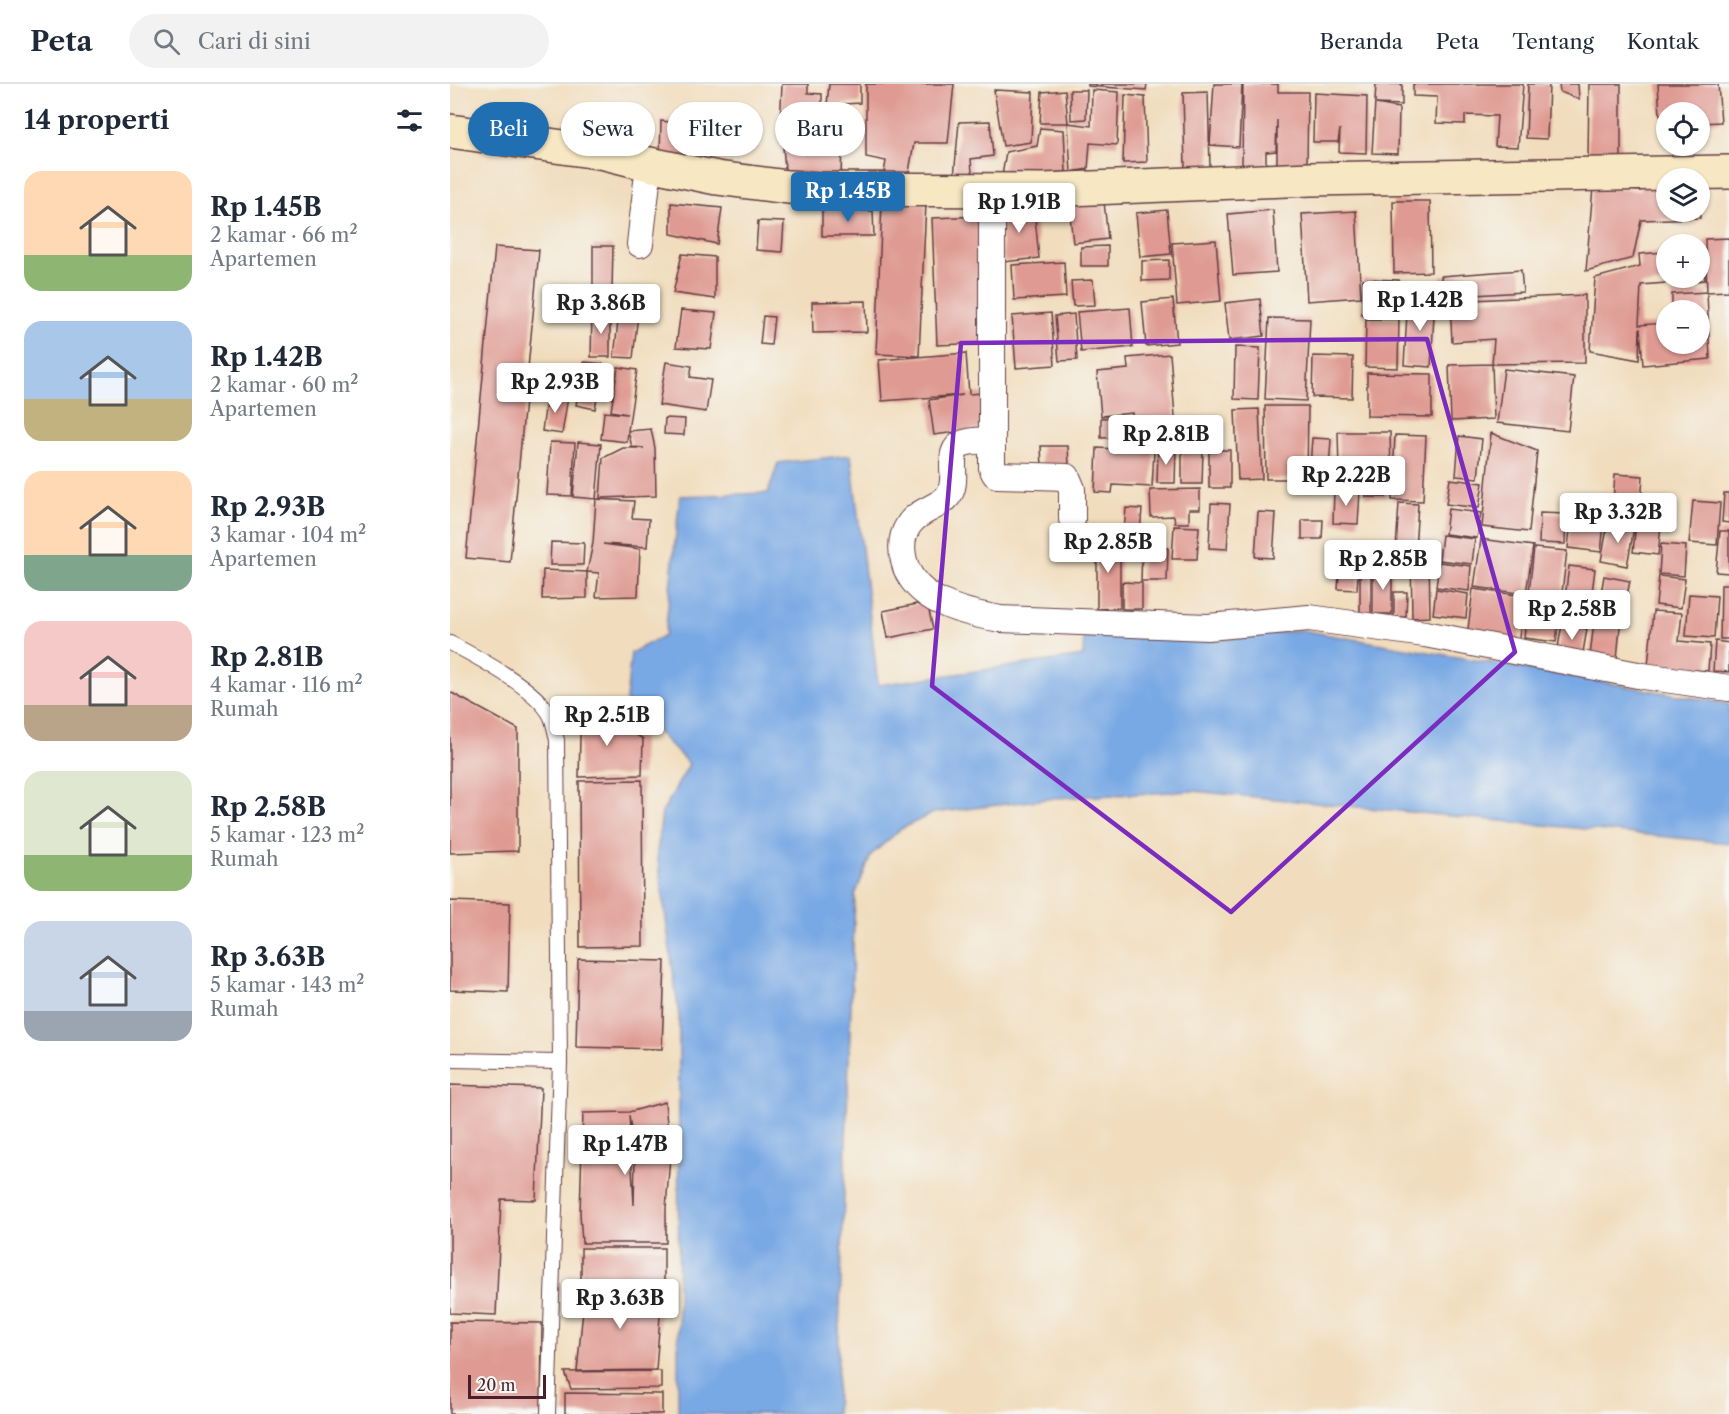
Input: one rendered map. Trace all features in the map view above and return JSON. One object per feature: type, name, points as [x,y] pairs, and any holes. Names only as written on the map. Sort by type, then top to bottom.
[{"type":"street","points":[[450,131],[605,153],[717,178],[788,187],[1044,190],[1322,179],[1729,172]]},
{"type":"street","points":[[640,244],[649,164]]},
{"type":"street","points":[[992,190],[992,468],[995,474],[1067,477],[1072,489],[1072,519]]},
{"type":"street","points":[[992,439],[967,442],[957,446],[953,453],[954,482],[950,494],[944,500],[922,512],[909,524],[903,536],[901,549],[907,572],[919,588],[940,602],[975,615],[1001,619],[1208,627],[1309,618],[1425,634],[1643,676],[1729,688]]},
{"type":"lane","points":[[450,643],[503,673],[535,697],[550,716],[557,740],[560,1062],[548,1414]]},
{"type":"lane","points":[[450,1060],[560,1062]]},
{"type":"highlighted area","points":[[1427,339],[1515,652],[1231,912],[932,686],[961,343]]},
{"type":"water","points":[[851,455],[878,685],[1083,656],[1084,634],[1212,641],[1301,630],[1729,704],[1729,843],[1193,791],[1055,798],[933,813],[901,829],[871,855],[855,895],[836,1414],[678,1414],[679,1016],[657,853],[662,813],[689,764],[626,700],[631,653],[665,635],[680,496],[768,493],[778,463]]},
{"type":"building","points":[[782,84],[808,84],[808,93],[822,94],[822,102],[781,102]]},
{"type":"building","points":[[829,84],[860,84],[860,102],[827,102]]},
{"type":"building","points":[[866,84],[954,84],[948,143],[914,143],[908,178],[883,179],[886,161],[866,157]]},
{"type":"building","points":[[1088,84],[1147,84],[1146,90],[1088,86]]},
{"type":"building","points":[[1214,84],[1242,84],[1239,147],[1210,145]]},
{"type":"building","points":[[1243,84],[1278,84],[1278,92],[1308,92],[1307,164],[1277,164],[1277,120],[1276,151],[1266,152],[1266,167],[1242,166]]},
{"type":"building","points":[[1376,84],[1402,84],[1402,105],[1376,104],[1399,108],[1398,154],[1372,153]]},
{"type":"building","points":[[1413,84],[1523,84],[1518,147],[1495,146],[1497,116],[1465,115],[1465,124],[1436,123],[1437,97],[1413,96]]},
{"type":"building","points":[[1528,84],[1549,84],[1547,139],[1526,138]]},
{"type":"building","points":[[1559,84],[1578,84],[1579,99],[1560,92]]},
{"type":"building","points":[[1589,84],[1621,84],[1621,160],[1588,160]]},
{"type":"building","points":[[1658,84],[1718,84],[1721,122],[1710,123],[1710,102],[1659,102]]},
{"type":"building","points":[[994,90],[1033,92],[1031,142],[1003,146]]},
{"type":"building","points":[[1065,90],[1068,123],[1040,123],[1042,92]]},
{"type":"building","points":[[1070,90],[1087,90],[1086,119],[1071,120]]},
{"type":"building","points":[[1092,90],[1119,92],[1117,145],[1090,143],[1088,169],[1071,172],[1068,123],[1091,126]]},
{"type":"building","points":[[1208,92],[1210,167],[1185,167],[1183,93]]},
{"type":"building","points":[[1314,93],[1367,96],[1366,153],[1339,152],[1340,129],[1338,142],[1313,142]]},
{"type":"building","points":[[1125,95],[1145,97],[1147,162],[1123,163]]},
{"type":"building","points":[[661,121],[667,122],[667,155],[660,153]]},
{"type":"building","points":[[990,121],[993,156],[971,159],[972,173],[954,177],[959,122]]},
{"type":"building","points":[[1040,128],[1064,130],[1066,172],[1002,176],[1006,152],[1037,146]]},
{"type":"building","points":[[673,156],[695,156],[695,161]]},
{"type":"building","points":[[784,156],[842,156],[841,181],[786,179]]},
{"type":"building","points":[[1656,180],[1656,219],[1641,220],[1633,258],[1586,271],[1593,187],[1640,191],[1640,181]]},
{"type":"building","points":[[1393,201],[1430,201],[1431,272],[1394,273]]},
{"type":"building","points":[[882,202],[926,203],[919,356],[876,354]]},
{"type":"building","points":[[1104,202],[1108,239],[1073,243],[1069,206]]},
{"type":"building","points":[[671,203],[722,208],[717,244],[671,234]]},
{"type":"building","points":[[1034,207],[1039,258],[1004,262],[998,211]]},
{"type":"building","points":[[822,210],[873,211],[874,236],[822,236]]},
{"type":"building","points":[[1167,210],[1171,254],[1140,257],[1136,213]]},
{"type":"building","points":[[1273,210],[1277,272],[1233,275],[1228,214]]},
{"type":"building","points":[[1356,211],[1361,297],[1307,301],[1302,214]]},
{"type":"building","points":[[982,216],[986,343],[937,345],[932,218]]},
{"type":"building","points":[[758,221],[784,222],[782,252],[756,250]]},
{"type":"building","points":[[1729,238],[1729,291],[1707,292],[1707,288],[1710,288],[1710,239]]},
{"type":"building","points":[[1216,240],[1221,301],[1177,305],[1172,243]]},
{"type":"building","points":[[593,246],[613,246],[612,291],[593,290]]},
{"type":"building","points":[[1108,246],[1108,266],[1081,266],[1081,247]]},
{"type":"building","points":[[495,247],[539,250],[510,562],[466,558]]},
{"type":"building","points":[[1656,253],[1656,284],[1641,285],[1639,325],[1656,324],[1656,354],[1710,354],[1710,359],[1643,365],[1640,328],[1639,360],[1590,351],[1595,278],[1640,266],[1639,254]]},
{"type":"building","points":[[682,254],[715,257],[715,299],[673,293]]},
{"type":"building","points":[[1169,260],[1169,280],[1142,281],[1142,261]]},
{"type":"building","points":[[1064,262],[1066,297],[1014,300],[1012,265]]},
{"type":"building","points":[[1521,270],[1523,292],[1442,297],[1441,276]]},
{"type":"building","points":[[1363,279],[1399,280],[1399,314],[1362,314]]},
{"type":"building","points":[[1093,280],[1095,305],[1073,306],[1071,281]]},
{"type":"building","points":[[1707,292],[1707,300],[1672,300],[1672,294]]},
{"type":"building","points":[[1585,295],[1585,363],[1492,364],[1494,339],[1452,342],[1450,301]]},
{"type":"building","points":[[1408,296],[1435,298],[1431,367],[1404,365]]},
{"type":"building","points":[[1173,299],[1177,343],[1146,346],[1142,302]]},
{"type":"building","points":[[1260,299],[1264,336],[1229,340],[1225,303]]},
{"type":"building","points":[[866,301],[867,332],[813,333],[812,302]]},
{"type":"building","points":[[1130,308],[1133,347],[1081,352],[1077,312]]},
{"type":"building","points":[[681,310],[716,313],[711,349],[676,347]]},
{"type":"building","points":[[592,312],[610,313],[610,357],[591,357]]},
{"type":"building","points":[[619,312],[638,314],[633,358],[614,357]]},
{"type":"building","points":[[1051,313],[1055,365],[1016,368],[1012,316]]},
{"type":"building","points":[[1074,314],[1077,360],[1059,361],[1055,316]]},
{"type":"building","points":[[763,316],[774,317],[771,345],[760,344]]},
{"type":"building","points":[[1269,318],[1310,319],[1306,401],[1265,399]]},
{"type":"building","points":[[1366,319],[1399,319],[1398,368],[1365,367]]},
{"type":"building","points":[[1235,347],[1260,348],[1258,400],[1234,399]]},
{"type":"building","points":[[966,353],[969,394],[982,393],[987,428],[934,435],[929,400],[963,395],[882,401],[879,360]]},
{"type":"building","points":[[1170,354],[1177,441],[1135,445],[1132,413],[1101,416],[1097,372],[1128,369],[1127,358]]},
{"type":"building","points":[[1313,356],[1353,357],[1352,398],[1312,397]]},
{"type":"building","points":[[584,362],[603,364],[595,409],[576,405]]},
{"type":"building","points":[[666,362],[692,366],[690,377],[711,380],[706,412],[659,405]]},
{"type":"building","points":[[1492,364],[1494,419],[1451,421],[1449,365]]},
{"type":"building","points":[[618,367],[637,370],[627,442],[601,439],[604,412],[627,414],[611,411]]},
{"type":"building","points":[[1504,369],[1574,377],[1568,431],[1497,423]]},
{"type":"building","points":[[1367,373],[1432,374],[1432,417],[1367,416]]},
{"type":"building","points":[[547,394],[568,397],[562,434],[542,431]]},
{"type":"building","points":[[1265,406],[1308,406],[1307,479],[1266,479]]},
{"type":"building","points":[[1259,409],[1262,479],[1238,480],[1235,410]]},
{"type":"building","points":[[1128,417],[1128,437],[1101,438],[1101,418]]},
{"type":"building","points":[[665,418],[685,419],[684,435],[664,434]]},
{"type":"building","points":[[651,429],[655,448],[656,496],[600,498],[603,458],[623,448],[644,448],[632,447],[628,431]]},
{"type":"building","points":[[1338,432],[1390,432],[1391,471],[1339,471]]},
{"type":"building","points":[[1491,433],[1537,451],[1529,532],[1482,527]]},
{"type":"building","points":[[1395,435],[1426,436],[1423,501],[1392,500]]},
{"type":"building","points":[[1459,436],[1482,439],[1478,478],[1456,476]]},
{"type":"building","points":[[1312,438],[1331,439],[1328,484],[1309,483]]},
{"type":"building","points":[[550,442],[575,443],[572,496],[547,495]]},
{"type":"building","points":[[578,442],[601,444],[596,499],[573,497]]},
{"type":"building","points":[[1041,446],[1068,446],[1069,466],[1042,467]]},
{"type":"building","points":[[1097,448],[1154,451],[1152,487],[1113,485],[1112,493],[1095,492]]},
{"type":"building","points":[[1158,448],[1176,448],[1175,483],[1157,483]]},
{"type":"building","points":[[1182,449],[1203,450],[1202,484],[1182,484]]},
{"type":"building","points":[[1209,450],[1230,450],[1230,488],[1209,488]]},
{"type":"building","points":[[1615,474],[1643,476],[1640,518],[1612,515]]},
{"type":"building","points":[[1365,478],[1386,478],[1386,497],[1366,497]]},
{"type":"building","points":[[1450,479],[1483,483],[1479,508],[1446,504]]},
{"type":"building","points":[[1200,489],[1200,509],[1189,509],[1189,523],[1175,523],[1174,516],[1151,517],[1150,490]]},
{"type":"building","points":[[1334,490],[1360,491],[1358,524],[1333,523]]},
{"type":"building","points":[[1724,493],[1729,493],[1729,523],[1722,522]]},
{"type":"building","points":[[596,499],[634,501],[632,518],[649,519],[647,547],[603,544],[640,549],[638,596],[596,597],[599,573],[587,572],[593,543]]},
{"type":"building","points":[[1693,501],[1720,503],[1717,545],[1689,543]]},
{"type":"building","points":[[1211,503],[1230,504],[1227,549],[1209,548]]},
{"type":"building","points":[[1399,503],[1418,504],[1415,550],[1396,549]]},
{"type":"building","points":[[1126,508],[1142,509],[1138,555],[1122,553]]},
{"type":"building","points":[[1448,509],[1481,513],[1477,538],[1445,534]]},
{"type":"building","points":[[1572,510],[1605,514],[1601,552],[1568,548]]},
{"type":"building","points":[[1258,512],[1276,513],[1273,558],[1255,557]]},
{"type":"building","points":[[1540,513],[1566,514],[1565,544],[1539,543]]},
{"type":"building","points":[[1302,520],[1323,520],[1322,539],[1302,539]]},
{"type":"building","points":[[1636,522],[1661,525],[1658,555],[1633,552]]},
{"type":"building","points":[[1608,523],[1634,528],[1627,566],[1601,561]]},
{"type":"building","points":[[1174,526],[1199,527],[1197,559],[1172,559]]},
{"type":"building","points":[[1720,531],[1729,531],[1729,573],[1716,572]]},
{"type":"building","points":[[1442,535],[1475,539],[1472,564],[1439,560]]},
{"type":"building","points":[[1097,539],[1120,539],[1120,608],[1097,609]]},
{"type":"building","points":[[1481,539],[1533,546],[1526,594],[1474,587]]},
{"type":"building","points":[[551,542],[584,543],[583,565],[550,565]]},
{"type":"building","points":[[1341,544],[1360,545],[1357,590],[1338,589]]},
{"type":"building","points":[[1661,544],[1686,546],[1684,576],[1659,574]]},
{"type":"building","points":[[1142,548],[1168,548],[1167,581],[1141,581]]},
{"type":"building","points":[[1534,548],[1567,551],[1556,642],[1524,638]]},
{"type":"building","points":[[1411,552],[1429,552],[1430,617],[1412,618]]},
{"type":"building","points":[[1439,562],[1471,566],[1469,591],[1436,587]]},
{"type":"building","points":[[1569,566],[1595,569],[1588,624],[1562,621]]},
{"type":"building","points":[[1392,568],[1392,614],[1373,614],[1373,569]]},
{"type":"building","points":[[543,570],[587,572],[587,598],[542,599]]},
{"type":"building","points":[[1360,570],[1371,570],[1371,614],[1360,614]]},
{"type":"building","points":[[1604,576],[1630,581],[1624,610],[1599,605]]},
{"type":"building","points":[[1659,576],[1685,579],[1681,608],[1656,605]]},
{"type":"building","points":[[1122,582],[1142,583],[1142,609],[1122,609]]},
{"type":"building","points":[[1721,585],[1729,585],[1729,639],[1720,639]]},
{"type":"building","points":[[1436,589],[1468,594],[1466,618],[1433,614]]},
{"type":"building","points":[[1473,589],[1525,596],[1518,644],[1467,637]]},
{"type":"building","points":[[1394,592],[1407,592],[1406,617],[1394,617]]},
{"type":"building","points":[[1689,594],[1717,596],[1714,638],[1686,636]]},
{"type":"building","points":[[927,602],[933,629],[888,638],[883,611]]},
{"type":"building","points":[[1653,611],[1682,613],[1679,641],[1710,644],[1708,671],[1648,666]]},
{"type":"building","points":[[1595,613],[1621,616],[1617,659],[1590,656]]},
{"type":"building","points":[[1562,624],[1587,629],[1582,658],[1557,653]]},
{"type":"building","points":[[1715,641],[1729,643],[1729,672],[1713,671]]},
{"type":"building","points":[[450,692],[518,729],[518,851],[450,853]]},
{"type":"building","points":[[581,700],[643,739],[642,775],[579,777]]},
{"type":"building","points":[[642,780],[643,946],[580,947],[579,781]]},
{"type":"building","points":[[450,901],[510,903],[508,992],[450,990]]},
{"type":"building","points":[[578,959],[665,961],[662,1049],[576,1047]]},
{"type":"building","points":[[450,1085],[541,1088],[536,1200],[501,1199],[496,1315],[450,1313]]},
{"type":"building","points":[[665,1102],[670,1157],[666,1243],[582,1243],[580,1213],[583,1113],[629,1112]],"holes":[[[629,1115],[635,1157],[634,1205]]]},
{"type":"building","points":[[581,1248],[664,1248],[664,1282],[581,1286]]},
{"type":"building","points":[[662,1289],[656,1370],[577,1371],[585,1290]]},
{"type":"building","points":[[450,1322],[542,1323],[541,1414],[450,1414]]},
{"type":"building","points":[[661,1371],[661,1388],[571,1389],[565,1372]]},
{"type":"building","points":[[565,1393],[662,1394],[662,1414],[565,1414]]}]
